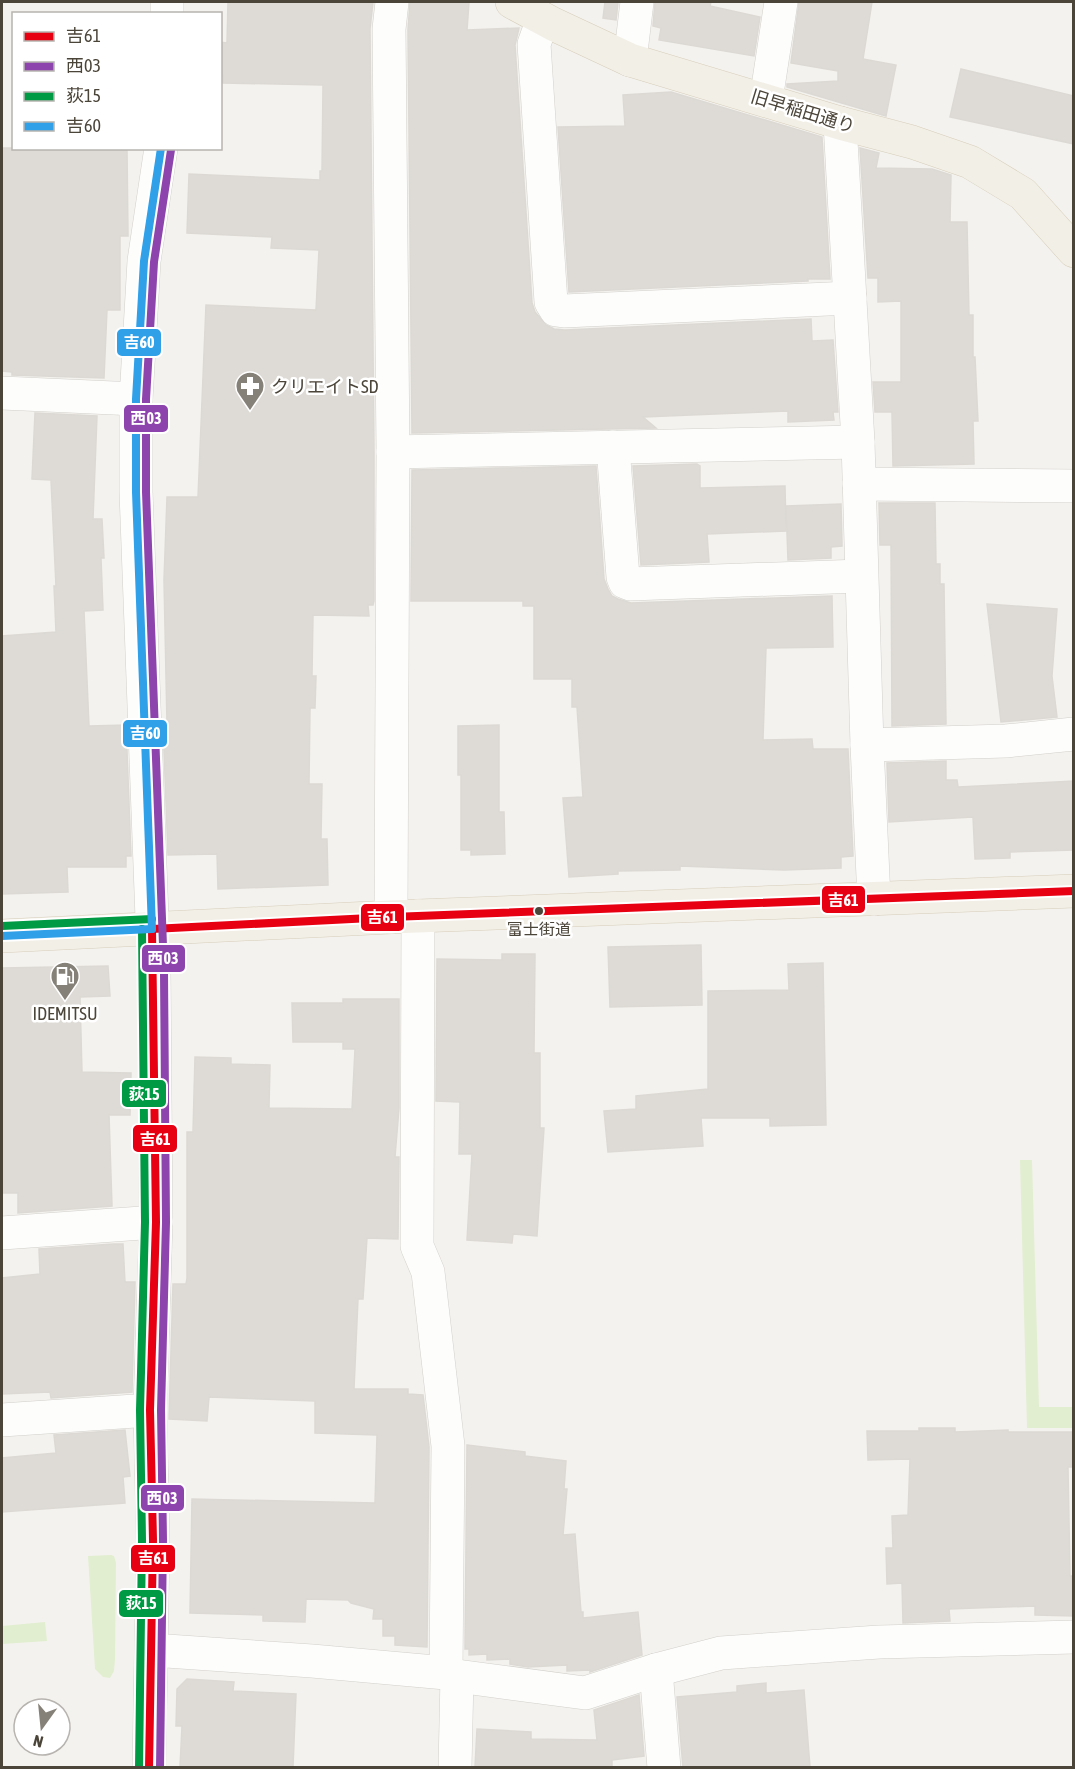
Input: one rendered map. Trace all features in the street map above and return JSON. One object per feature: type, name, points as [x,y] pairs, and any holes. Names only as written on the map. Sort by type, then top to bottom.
[{"type":"main road","name":"旧早稲田通り","points":[[512,2],[630,60],[840,123],[912,142],[970,162],[1023,194],[1074,251]]},
{"type":"main road","points":[[2,936],[405,916],[1074,891]]},
{"type":"street","points":[[392,2],[389,29],[393,452],[405,916],[417,1245],[428,1272],[448,1446],[451,1675],[455,1767]]},
{"type":"street","points":[[630,60],[638,2]]},
{"type":"street","points":[[766,100],[781,2]]},
{"type":"street","points":[[543,19],[534,44],[551,302],[556,310],[850,298]]},
{"type":"street","points":[[840,123],[860,484],[861,576],[874,898]]},
{"type":"street","points":[[149,1767],[153,1540],[150,1410],[156,1222],[152,929],[136,492],[136,399],[144,261],[161,150]]},
{"type":"street","points":[[2,393],[136,399]]},
{"type":"street","points":[[393,452],[858,442]]},
{"type":"street","points":[[613,447],[622,578],[625,582],[641,584],[861,576]]},
{"type":"street","points":[[860,484],[1074,486]]},
{"type":"street","points":[[867,745],[1006,741],[1074,734]]},
{"type":"street","points":[[2,1233],[156,1222]]},
{"type":"street","points":[[2,1420],[150,1410]]},
{"type":"street","points":[[152,1650],[312,1661],[451,1675],[585,1693],[656,1670],[721,1653],[879,1642],[1074,1637]]},
{"type":"street","points":[[656,1670],[664,1767]]},
{"type":"green space","points":[[1020,1160],[1032,1160],[1039,1407],[1073,1407],[1073,1428],[1027,1428]]},
{"type":"green space","points":[[88,1556],[114,1556],[116,1563],[115,1659],[114,1671],[110,1678],[103,1677],[95,1669]]},
{"type":"green space","points":[[45,1622],[47,1641],[2,1644],[2,1626]]},
{"type":"building","points":[[228,2],[373,2],[370,29],[374,601],[373,605],[368,605],[369,616],[313,615],[312,676],[316,676],[315,708],[310,708],[309,784],[322,784],[321,839],[327,839],[328,885],[218,889],[217,854],[168,855],[163,724],[167,724],[164,580],[167,497],[198,497],[206,305],[316,310],[319,250],[271,248],[272,237],[187,233],[189,174],[320,180],[320,171],[322,171],[323,85],[223,83],[222,42],[227,43]]},
{"type":"building","points":[[410,2],[469,2],[467,30],[519,28],[515,45],[532,303],[535,312],[546,325],[554,329],[565,330],[811,319],[812,341],[833,340],[838,412],[833,412],[834,420],[788,422],[788,411],[643,417],[656,428],[412,433],[408,30]]},
{"type":"building","points":[[605,2],[618,2],[616,20],[603,18]]},
{"type":"building","points":[[655,2],[711,2],[710,6],[760,17],[754,56],[659,40],[661,28],[653,26]]},
{"type":"building","points":[[799,2],[872,2],[863,59],[896,65],[886,116],[787,87],[787,84],[838,81],[838,71],[791,63]]},
{"type":"building","points":[[961,69],[1074,96],[1074,144],[950,117]]},
{"type":"building","points":[[671,92],[822,137],[830,279],[569,292],[558,127],[625,126],[623,95]]},
{"type":"building","points":[[2,148],[12,148],[12,150],[127,150],[128,236],[120,236],[120,310],[107,310],[104,378],[12,375],[12,372],[2,371]]},
{"type":"building","points":[[860,148],[879,153],[876,168],[932,169],[951,175],[950,222],[967,222],[969,315],[973,315],[973,357],[975,357],[978,421],[973,421],[974,464],[893,466],[892,412],[875,412],[873,382],[901,382],[901,301],[878,302],[878,278],[868,278]]},
{"type":"building","points":[[35,413],[97,416],[93,519],[102,519],[103,610],[84,611],[89,726],[126,725],[131,856],[126,856],[126,867],[67,867],[68,892],[2,894],[2,636],[56,632],[51,480],[32,479]]},
{"type":"building","points":[[697,464],[700,466],[700,488],[785,486],[786,531],[707,534],[709,562],[641,565],[633,466]]},
{"type":"building","points":[[596,466],[604,579],[612,596],[631,603],[832,596],[833,647],[766,648],[763,740],[812,739],[813,749],[848,749],[853,856],[841,857],[841,868],[784,870],[680,866],[680,870],[618,871],[618,874],[569,877],[563,798],[583,797],[577,707],[572,707],[572,679],[534,679],[534,606],[523,606],[523,601],[411,601],[412,470]]},
{"type":"building","points":[[879,503],[935,503],[936,564],[940,564],[940,584],[944,584],[946,724],[892,726],[891,545],[880,545]]},
{"type":"building","points":[[841,504],[842,546],[831,547],[831,558],[788,560],[786,506]]},
{"type":"building","points":[[987,604],[1057,609],[1052,676],[1057,717],[1001,722]]},
{"type":"building","points":[[499,725],[499,812],[504,812],[505,854],[471,855],[471,850],[461,850],[461,775],[458,775],[458,726]]},
{"type":"building","points":[[946,761],[946,780],[957,780],[958,787],[1074,781],[1074,850],[1010,852],[1010,858],[975,859],[973,817],[889,822],[887,763]]},
{"type":"building","points":[[701,945],[702,1005],[610,1007],[608,947]]},
{"type":"building","points":[[502,954],[535,954],[534,1053],[540,1053],[540,1128],[544,1128],[537,1236],[513,1234],[512,1243],[467,1240],[472,1154],[459,1154],[460,1102],[436,1101],[437,959],[502,960]]},
{"type":"building","points":[[823,963],[826,1125],[770,1126],[770,1118],[701,1118],[703,1146],[608,1152],[604,1111],[636,1109],[636,1096],[708,1089],[708,991],[789,990],[788,964]]},
{"type":"building","points":[[108,966],[110,996],[80,997],[82,1072],[131,1073],[130,1115],[109,1115],[112,1206],[18,1213],[18,1193],[2,1193],[2,968]]},
{"type":"building","points":[[343,999],[399,999],[399,1108],[395,1157],[399,1157],[398,1239],[367,1238],[363,1299],[358,1299],[354,1389],[408,1389],[408,1394],[423,1395],[429,1447],[427,1647],[395,1645],[395,1636],[383,1636],[383,1619],[373,1619],[374,1609],[351,1603],[348,1600],[306,1599],[305,1622],[263,1621],[263,1615],[190,1613],[192,1499],[375,1503],[377,1435],[315,1433],[315,1401],[209,1397],[207,1421],[169,1419],[173,1284],[186,1284],[187,1278],[187,1132],[193,1132],[195,1057],[231,1058],[231,1064],[270,1065],[269,1108],[352,1109],[355,1049],[343,1049],[343,1042],[293,1042],[292,1003],[343,1003]]},
{"type":"building","points":[[123,1244],[125,1282],[135,1282],[132,1392],[51,1398],[50,1392],[2,1394],[2,1278],[40,1274],[39,1249]]},
{"type":"building","points":[[919,1428],[955,1428],[955,1432],[1008,1430],[1008,1432],[1074,1432],[1074,1467],[1068,1467],[1070,1576],[1074,1576],[1074,1616],[1035,1615],[1035,1606],[949,1609],[950,1621],[903,1623],[902,1583],[887,1584],[886,1548],[893,1548],[892,1516],[908,1515],[910,1459],[868,1460],[867,1431],[919,1431]]},
{"type":"building","points":[[125,1430],[130,1476],[123,1477],[125,1503],[2,1512],[2,1458],[56,1453],[54,1435]]},
{"type":"building","points":[[467,1445],[525,1452],[525,1456],[566,1461],[564,1489],[567,1489],[563,1535],[575,1534],[583,1618],[638,1612],[642,1655],[590,1672],[590,1670],[567,1671],[567,1665],[528,1667],[510,1664],[510,1659],[487,1660],[487,1654],[469,1655],[469,1649],[465,1649]]},
{"type":"building","points":[[187,1679],[234,1682],[233,1691],[296,1694],[293,1767],[180,1767],[182,1726],[176,1726],[177,1689]]},
{"type":"building","points":[[766,1683],[766,1693],[804,1690],[810,1767],[683,1767],[677,1697],[737,1692],[737,1686]]},
{"type":"building","points":[[639,1695],[644,1756],[612,1760],[612,1767],[475,1767],[477,1729],[531,1732],[531,1739],[597,1740],[594,1710]]},
{"type":"transit line","name":"吉60","points":[[152,929],[136,492],[136,399],[144,261],[161,150]]},
{"type":"transit line","name":"西03","points":[[160,1768],[163,1540],[161,1410],[166,1222],[164,972],[146,492],[146,399],[154,262],[171,150]]},
{"type":"transit line","name":"吉61","points":[[152,929],[391,917],[1074,891]]},
{"type":"transit line","name":"荻15","points":[[2,926],[152,919]]},
{"type":"transit line","name":"荻15","points":[[139,1768],[142,1540],[140,1410],[145,1222],[142,929]]},
{"type":"transit line","name":"吉61","points":[[149,1768],[153,1540],[150,1410],[156,1222],[152,929]]},
{"type":"transit line","name":"吉60","points":[[2,936],[152,929]]},
{"type":"place","name":"クリエイトSD","points":[[250,412]]},
{"type":"place","name":"富士街道","points":[[539,911]]},
{"type":"place","name":"IDEMITSU","points":[[65,1002]]}]
